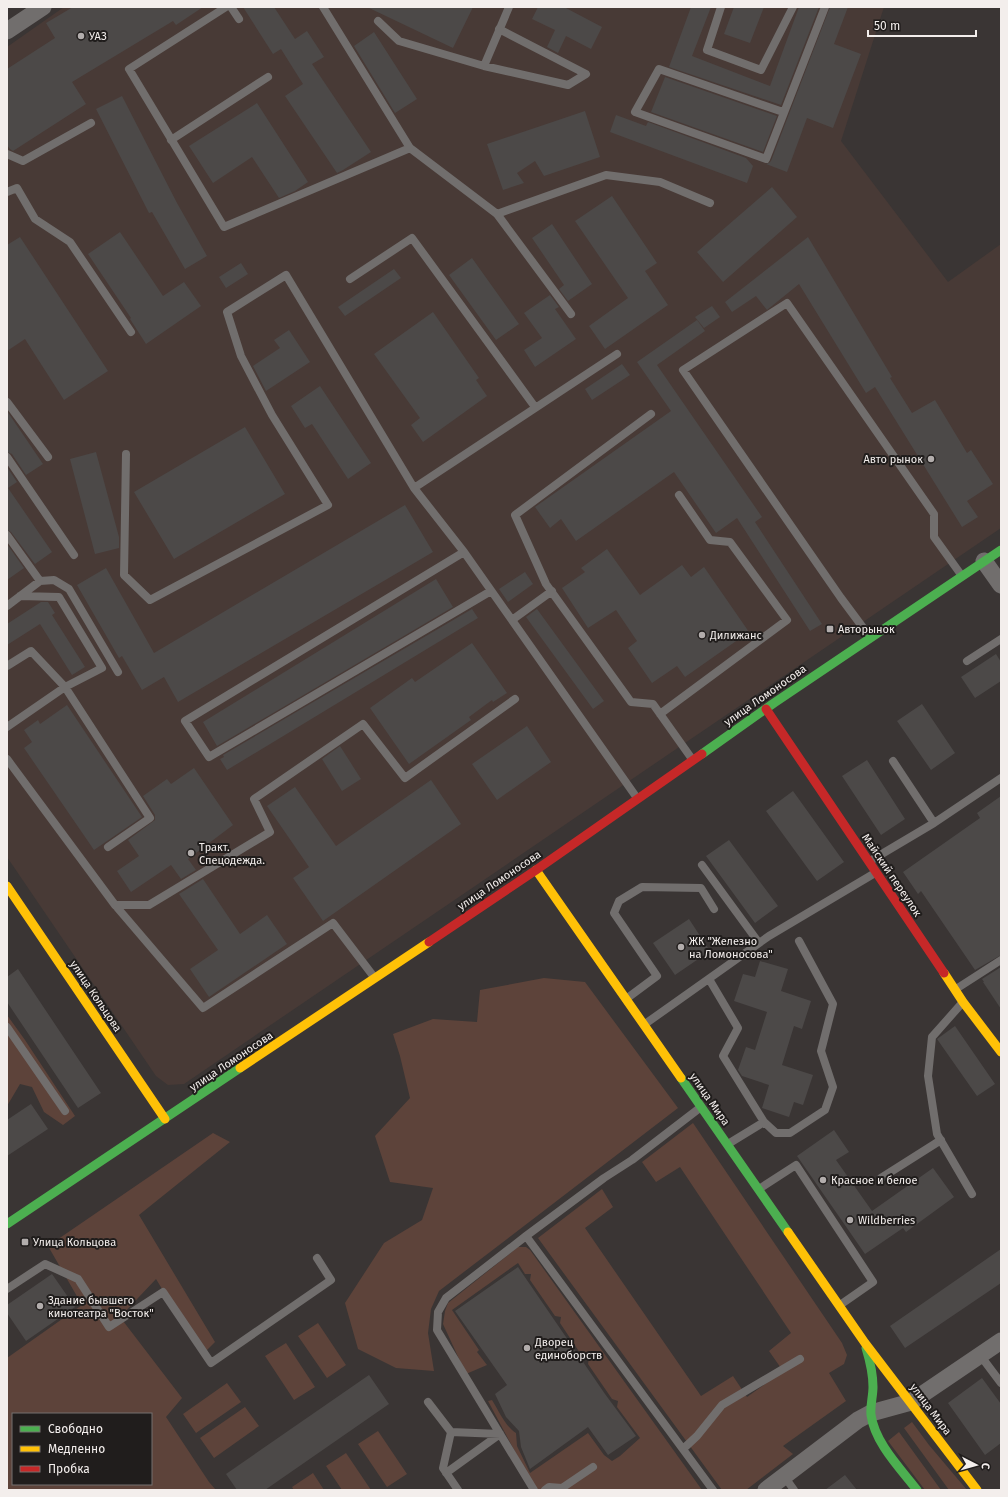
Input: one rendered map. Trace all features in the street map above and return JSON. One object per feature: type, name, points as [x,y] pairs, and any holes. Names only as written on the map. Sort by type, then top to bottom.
[{"type":"main road","name":"улица Ломоносова","points":[[7,1224],[536,870],[766,709],[1001,550]]},
{"type":"main road","name":"Майский переулок","points":[[766,709],[963,1002],[1001,1052]]},
{"type":"main road","name":"улица Мира","points":[[536,870],[865,1343],[977,1490]]},
{"type":"main road","name":"улица Кольцова","points":[[7,886],[165,1119]]},
{"type":"main road","name":"улица Мира","points":[[865,1343],[872,1369],[873,1388],[871,1413],[874,1427],[879,1438],[917,1490]]},
{"type":"street","points":[[7,31],[43,7]]},
{"type":"street","points":[[984,561],[1001,585]]},
{"type":"street","points":[[766,1490],[858,1420],[871,1413],[911,1402],[1001,1341]]},
{"type":"lane","points":[[226,7],[129,69],[224,227],[410,148]]},
{"type":"lane","points":[[231,7],[239,19]]},
{"type":"lane","points":[[323,7],[410,148],[497,214],[570,314]]},
{"type":"lane","points":[[484,66],[509,7]]},
{"type":"lane","points":[[721,7],[707,50],[761,70],[793,7]]},
{"type":"lane","points":[[783,112],[659,70],[634,112],[766,159],[824,7]]},
{"type":"lane","points":[[378,21],[399,41],[484,66],[568,85],[586,74],[499,29]]},
{"type":"lane","points":[[171,140],[268,77]]},
{"type":"lane","points":[[7,154],[23,161],[91,123]]},
{"type":"lane","points":[[497,214],[606,175],[660,182],[710,203]]},
{"type":"lane","points":[[7,192],[16,188],[35,219],[70,242],[131,332]]},
{"type":"lane","points":[[350,279],[412,238],[536,407]]},
{"type":"lane","points":[[126,454],[124,575],[150,600],[328,505],[272,415],[241,356],[228,312],[286,275],[414,488],[464,552],[638,799]]},
{"type":"lane","points":[[871,638],[841,598],[683,370],[787,303],[934,514],[934,537],[962,576]]},
{"type":"lane","points":[[414,488],[616,354]]},
{"type":"lane","points":[[7,402],[48,457]]},
{"type":"lane","points":[[651,414],[514,515],[546,584],[631,702],[653,704],[693,760]]},
{"type":"lane","points":[[7,457],[74,555]]},
{"type":"lane","points":[[660,714],[787,620],[730,542],[710,540],[679,495]]},
{"type":"lane","points":[[7,535],[40,581]]},
{"type":"lane","points":[[464,552],[185,721],[209,757],[491,591]]},
{"type":"lane","points":[[7,606],[40,581],[54,580],[69,589],[118,672]]},
{"type":"lane","points":[[512,620],[552,591]]},
{"type":"lane","points":[[7,727],[65,687],[102,668],[59,597],[20,596]]},
{"type":"lane","points":[[967,661],[1001,639]]},
{"type":"lane","points":[[7,666],[31,651],[65,687],[150,818],[108,847]]},
{"type":"lane","points":[[115,905],[150,905],[270,832],[254,799],[363,724],[405,778],[515,699]]},
{"type":"lane","points":[[7,759],[115,905],[203,1008],[333,923],[375,978]]},
{"type":"lane","points":[[893,761],[934,823]]},
{"type":"lane","points":[[869,861],[934,823],[1001,778]]},
{"type":"lane","points":[[702,865],[759,943]]},
{"type":"lane","points":[[644,1025],[759,943],[876,872]]},
{"type":"lane","points":[[625,999],[657,976],[614,913],[619,901],[642,887],[701,888],[714,909]]},
{"type":"lane","points":[[709,979],[738,1028],[723,1056],[764,1122],[776,1133],[790,1133],[825,1110],[833,1088],[821,1051],[833,1004],[799,942]]},
{"type":"lane","points":[[955,990],[1001,960]]},
{"type":"lane","points":[[963,1002],[932,1038],[928,1076],[937,1134],[972,1194]]},
{"type":"lane","points":[[7,1027],[65,1112]]},
{"type":"lane","points":[[534,1490],[437,1330],[438,1312],[446,1298],[526,1236],[604,1178],[632,1160],[701,1107]]},
{"type":"lane","points":[[727,1145],[764,1122]]},
{"type":"lane","points":[[881,1178],[941,1140]]},
{"type":"lane","points":[[758,1190],[796,1165],[873,1282],[840,1306]]},
{"type":"lane","points":[[526,1236],[713,1490]]},
{"type":"lane","points":[[7,1289],[45,1264],[78,1279],[109,1327],[163,1292],[211,1363],[331,1280],[316,1258]]},
{"type":"lane","points":[[980,1355],[1001,1383]]},
{"type":"lane","points":[[682,1449],[697,1436],[722,1405],[800,1359]]},
{"type":"lane","points":[[428,1402],[451,1432]]},
{"type":"lane","points":[[451,1432],[500,1434]]},
{"type":"lane","points":[[451,1432],[443,1468],[458,1490]]},
{"type":"lane","points":[[446,1472],[500,1434]]},
{"type":"lane","points":[[544,1490],[549,1488],[562,1488],[593,1467]]},
{"type":"lane","points":[[784,1476],[794,1490]]},
{"type":"shaded area","points":[[64,7],[884,7],[841,141],[948,282],[1001,244],[1001,528],[184,1084],[168,1085],[156,1076],[7,857],[7,47]]},
{"type":"shaded area","points":[[544,978],[585,982],[678,1108],[439,1291],[431,1309],[428,1333],[434,1371],[396,1368],[358,1349],[345,1303],[384,1243],[422,1220],[433,1188],[390,1182],[375,1136],[410,1098],[393,1034],[433,1019],[477,1022],[480,990]]},
{"type":"shaded area","points":[[7,1015],[75,1116],[63,1125],[44,1112],[32,1087],[20,1084],[7,1106]]},
{"type":"shaded area","points":[[693,1123],[842,1343],[847,1355],[844,1364],[829,1373],[846,1401],[783,1446],[793,1454],[746,1490],[722,1490],[538,1238],[602,1189],[613,1207],[585,1228],[701,1396],[733,1376],[747,1397],[783,1371],[769,1351],[791,1333],[680,1167],[656,1182],[642,1162]]},
{"type":"shaded area","points":[[213,1133],[230,1142],[139,1215],[215,1342],[202,1355],[156,1279],[120,1317],[182,1398],[166,1417],[209,1482],[216,1490],[7,1490],[7,1358],[82,1305],[48,1246]]},
{"type":"shaded area","points":[[518,1247],[526,1247],[530,1250],[702,1490],[538,1490],[527,1474],[488,1401],[492,1400],[505,1422],[516,1433],[517,1446],[530,1473],[588,1433],[604,1455],[612,1461],[620,1456],[640,1438],[617,1407],[618,1401],[612,1399],[588,1364],[589,1358],[582,1356],[560,1323],[561,1317],[555,1316],[530,1280],[531,1274],[525,1274],[518,1263],[452,1310],[479,1350],[477,1352],[487,1365],[466,1374],[443,1324],[448,1303]]},
{"type":"shaded area","points":[[318,1323],[346,1365],[327,1378],[298,1336]]},
{"type":"shaded area","points":[[286,1343],[315,1387],[294,1400],[265,1356]]},
{"type":"shaded area","points":[[227,1383],[241,1402],[196,1433],[183,1414]]},
{"type":"shaded area","points":[[245,1407],[259,1426],[214,1458],[200,1438]]},
{"type":"shaded area","points":[[912,1422],[929,1445],[967,1490],[949,1490],[904,1428]]},
{"type":"shaded area","points":[[378,1431],[407,1474],[387,1487],[358,1444]]},
{"type":"shaded area","points":[[899,1432],[941,1490],[925,1490],[888,1441]]},
{"type":"shaded area","points":[[346,1453],[371,1490],[342,1490],[326,1466]]},
{"type":"shaded area","points":[[313,1473],[324,1490],[294,1490],[292,1487]]},
{"type":"building","points":[[73,7],[203,7],[176,25],[173,21],[72,82],[86,104],[13,151],[7,145],[7,69],[55,38],[46,23]]},
{"type":"building","points":[[243,7],[274,7],[295,39],[307,31],[324,57],[312,64],[371,152],[337,173],[285,96],[303,84],[281,49],[273,54]]},
{"type":"building","points":[[367,7],[473,7],[453,48]]},
{"type":"building","points":[[538,7],[564,7],[602,27],[591,49],[566,36],[558,53],[547,47],[555,30],[532,19]]},
{"type":"building","points":[[691,7],[711,7],[692,56],[770,86],[799,7],[819,7],[781,105],[669,67]]},
{"type":"building","points":[[734,7],[764,7],[750,43],[724,34]]},
{"type":"building","points":[[830,7],[848,7],[834,44],[861,54],[833,128],[807,118],[787,172],[766,164],[771,161]]},
{"type":"building","points":[[374,32],[417,99],[395,113],[354,46]]},
{"type":"building","points":[[665,77],[777,116],[763,152],[651,112]]},
{"type":"building","points":[[122,96],[177,203],[207,256],[185,269],[152,212],[149,213],[96,109]]},
{"type":"building","points":[[257,103],[308,182],[295,191],[279,198],[252,157],[213,183],[189,146]]},
{"type":"building","points":[[585,111],[600,157],[544,176],[535,161],[517,173],[524,183],[503,190],[487,144]]},
{"type":"building","points":[[616,115],[646,126],[648,122],[746,158],[753,166],[747,183],[610,132]]},
{"type":"building","points":[[772,187],[797,217],[723,282],[697,252]]},
{"type":"building","points":[[612,196],[657,263],[645,271],[668,305],[605,349],[589,326],[628,298],[575,221]]},
{"type":"building","points":[[552,224],[592,284],[568,301],[559,289],[564,285],[532,238]]},
{"type":"building","points":[[120,232],[163,296],[184,282],[201,306],[146,344],[130,319],[131,318],[88,254]]},
{"type":"building","points":[[20,237],[108,371],[64,400],[25,339],[7,351],[7,245]]},
{"type":"building","points":[[808,237],[912,413],[935,400],[967,453],[971,450],[993,484],[967,501],[978,517],[962,527],[875,387],[866,393],[799,284],[767,310],[756,296],[732,312],[725,302]]},
{"type":"building","points":[[472,258],[519,324],[496,340],[449,275]]},
{"type":"building","points":[[241,263],[248,274],[226,288],[219,277]]},
{"type":"building","points":[[394,269],[401,278],[345,316],[338,307]]},
{"type":"building","points":[[550,295],[559,307],[555,309],[576,339],[535,367],[524,350],[542,338],[524,313]]},
{"type":"building","points":[[712,306],[720,317],[704,328],[695,317]]},
{"type":"building","points":[[433,312],[479,378],[476,380],[487,396],[423,442],[411,425],[420,418],[374,354]]},
{"type":"building","points":[[697,320],[705,331],[657,365],[762,517],[755,522],[822,624],[810,631],[737,518],[716,533],[674,472],[576,541],[561,519],[550,528],[535,507],[671,411],[637,362]]},
{"type":"building","points":[[289,330],[310,362],[266,391],[253,366],[280,348],[274,340]]},
{"type":"building","points":[[622,364],[630,375],[592,400],[585,389]]},
{"type":"building","points":[[320,386],[371,463],[348,479],[312,424],[305,428],[291,406]]},
{"type":"building","points":[[7,411],[43,464],[26,475],[12,454],[7,452]]},
{"type":"building","points":[[245,427],[285,494],[174,559],[134,492]]},
{"type":"building","points":[[96,452],[119,537],[119,548],[95,554],[70,459]]},
{"type":"building","points":[[7,467],[17,482],[8,488],[52,552],[35,564],[11,532],[7,530]]},
{"type":"building","points":[[405,505],[433,552],[178,702],[164,677],[142,690],[122,656],[119,658],[77,585],[106,568],[154,653]]},
{"type":"building","points":[[7,544],[24,568],[7,580]]},
{"type":"building","points":[[607,549],[640,595],[682,565],[691,577],[704,567],[749,632],[685,677],[677,666],[652,683],[628,648],[637,641],[616,610],[588,628],[562,588],[585,572],[581,568]]},
{"type":"building","points":[[525,572],[533,584],[508,602],[499,589]]},
{"type":"building","points":[[436,579],[453,607],[217,746],[203,722]]},
{"type":"building","points":[[41,602],[48,602],[55,613],[52,615],[85,667],[72,675],[40,624],[7,645],[7,624]]},
{"type":"building","points":[[472,609],[478,618],[227,770],[220,759],[224,757],[223,755]]},
{"type":"building","points":[[537,609],[604,701],[593,709],[526,617]]},
{"type":"building","points":[[472,643],[507,693],[493,702],[492,700],[469,717],[471,720],[409,764],[370,708],[412,678],[415,682]]},
{"type":"building","points":[[996,654],[1001,662],[1001,681],[975,698],[961,677]]},
{"type":"building","points":[[922,704],[955,753],[931,770],[897,721]]},
{"type":"building","points":[[67,705],[142,817],[94,850],[24,748],[32,742],[24,730],[38,720],[40,724]]},
{"type":"building","points":[[527,726],[551,762],[497,800],[472,764]]},
{"type":"building","points":[[340,746],[361,779],[342,791],[322,759]]},
{"type":"building","points":[[867,760],[905,819],[881,835],[842,776]]},
{"type":"building","points":[[194,768],[233,825],[188,859],[196,870],[181,879],[171,865],[131,892],[117,871],[139,856],[128,840],[155,820],[155,815],[143,796],[167,779],[171,784]]},
{"type":"building","points":[[431,780],[461,824],[323,921],[293,878],[309,867],[267,806],[295,787],[336,846]]},
{"type":"building","points":[[793,791],[844,862],[817,881],[766,811]]},
{"type":"building","points":[[1001,796],[1001,955],[975,970],[921,891],[918,894],[903,872],[980,818],[977,813]]},
{"type":"building","points":[[729,840],[778,906],[755,923],[706,856]]},
{"type":"building","points":[[203,879],[240,934],[267,915],[287,944],[209,997],[190,969],[218,950],[179,894]]},
{"type":"building","name":"ЖК \"Железно на Ломоносова\"","points":[[689,919],[710,951],[675,975],[653,943]]},
{"type":"building","points":[[760,961],[788,969],[781,991],[811,1001],[802,1029],[794,1026],[782,1065],[813,1075],[803,1105],[794,1102],[789,1117],[762,1108],[769,1085],[742,1076],[738,1070],[746,1047],[755,1050],[767,1012],[734,1001],[743,974],[755,977]]},
{"type":"building","points":[[1001,967],[1001,1009],[982,979]]},
{"type":"building","points":[[18,969],[101,1093],[78,1108],[7,1002],[7,977]]},
{"type":"building","points":[[955,1026],[995,1084],[977,1096],[937,1039]]},
{"type":"building","points":[[31,1104],[48,1129],[7,1156],[7,1120]]},
{"type":"building","points":[[834,1130],[849,1152],[836,1160],[872,1211],[933,1168],[954,1197],[906,1232],[903,1228],[865,1254],[797,1156]]},
{"type":"building","points":[[1001,1249],[1001,1283],[905,1348],[890,1326]]},
{"type":"building","name":"Дворец единоборств","points":[[518,1267],[605,1394],[636,1436],[608,1455],[588,1427],[530,1469],[521,1447],[519,1431],[506,1417],[495,1394],[507,1385],[455,1311]]},
{"type":"building","name":"Здание бывшего кинотеатра \"Восток\"","points":[[52,1274],[75,1307],[26,1341],[7,1313],[7,1305]]},
{"type":"building","points":[[369,1375],[389,1404],[265,1490],[237,1490],[226,1474]]},
{"type":"building","points":[[982,1378],[1001,1404],[1001,1443],[985,1455],[948,1403]]},
{"type":"building","points":[[845,1475],[857,1490],[825,1490]]},
{"type":"traffic: fast","points":[[702,754],[774,703],[1001,550]]},
{"type":"traffic: fast","points":[[7,1224],[240,1068]]},
{"type":"traffic: fast","points":[[681,1078],[788,1232]]},
{"type":"traffic: fast","points":[[866,1348],[872,1377],[873,1390],[871,1415],[873,1425],[889,1455],[917,1490]]},
{"type":"traffic: slow","points":[[536,870],[681,1078]]},
{"type":"traffic: slow","points":[[7,886],[165,1119]]},
{"type":"traffic: slow","points":[[240,1068],[429,942]]},
{"type":"traffic: slow","points":[[944,973],[963,1002],[1001,1052]]},
{"type":"traffic: slow","points":[[788,1232],[865,1343],[977,1490]]},
{"type":"traffic: jam","points":[[766,709],[944,973]]},
{"type":"traffic: jam","points":[[429,942],[536,870],[702,754]]},
{"type":"place","name":"УАЗ","points":[[81,36]]},
{"type":"place","name":"Авто рынок","points":[[931,459]]},
{"type":"place","name":"Авторынок","points":[[830,629]]},
{"type":"place","name":"Дилижанс","points":[[702,635]]},
{"type":"place","name":"Тракт. Спецодежда.","points":[[191,853]]},
{"type":"place","name":"ЖК \"Железно на Ломоносова\"","points":[[681,947]]},
{"type":"place","name":"Красное и белое","points":[[823,1180]]},
{"type":"place","name":"Wildberries","points":[[850,1220]]},
{"type":"place","name":"Улица Кольцова","points":[[25,1242]]},
{"type":"place","name":"Здание бывшего кинотеатра \"Восток\"","points":[[40,1306]]},
{"type":"place","name":"Дворец единоборств","points":[[527,1348]]}]
